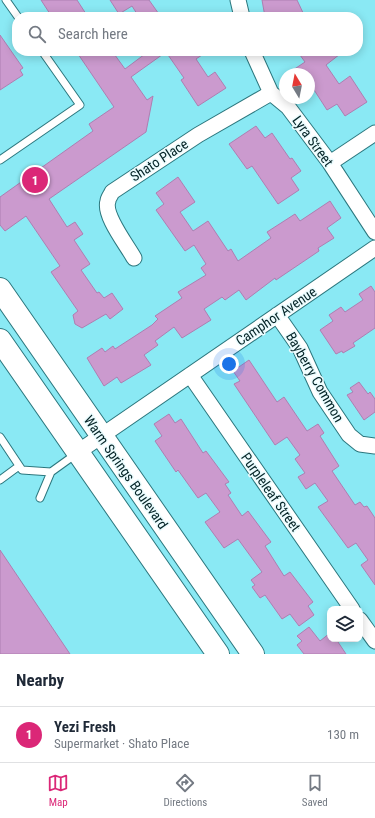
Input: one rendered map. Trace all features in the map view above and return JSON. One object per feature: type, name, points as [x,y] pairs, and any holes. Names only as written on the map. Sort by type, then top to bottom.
[{"type":"main road","name":"Warm Springs Boulevard","points":[[0,289],[100,436],[253,654]]},
{"type":"main road","name":"Warm Springs Boulevard","points":[[0,340],[218,654]]},
{"type":"street","points":[[238,0],[241,12]]},
{"type":"street","name":"Lyra Street","points":[[254,56],[271,93],[288,107],[330,163],[375,232]]},
{"type":"street","name":"Shato Place","points":[[134,258],[112,221],[107,208],[112,192],[198,135],[271,93]]},
{"type":"street","points":[[330,163],[375,133]]},
{"type":"street","name":"Camphor Avenue","points":[[78,452],[375,248]]},
{"type":"street","name":"Bayberry Common","points":[[277,314],[300,348],[320,392],[349,435],[360,444],[375,446]]},
{"type":"street","name":"Purpleleaf Street","points":[[190,375],[350,606]]},
{"type":"street","points":[[363,624],[375,641]]},
{"type":"lane","points":[[6,0],[14,12]]},
{"type":"lane","points":[[0,160],[80,105],[46,56]]},
{"type":"lane","points":[[0,437],[22,470],[51,472]]},
{"type":"lane","points":[[40,498],[51,472],[78,452]]},
{"type":"lane","points":[[0,480],[19,466]]},
{"type":"building","points":[[41,0],[77,0],[85,12],[49,12]]},
{"type":"building","points":[[110,0],[149,0],[157,12],[136,12],[132,6],[122,12],[118,12]]},
{"type":"building","points":[[262,0],[297,0],[303,12],[264,12]]},
{"type":"building","points":[[0,35],[12,52],[12,56],[15,56],[23,68],[20,70],[23,75],[0,90]]},
{"type":"building","points":[[79,56],[116,56],[125,69],[142,56],[160,56],[131,77],[147,100],[153,96],[146,132],[49,199],[67,227],[75,222],[83,234],[74,240],[90,264],[81,270],[97,293],[99,292],[104,298],[112,293],[123,309],[110,319],[106,314],[82,328],[75,324],[73,315],[78,311],[51,272],[60,266],[26,216],[5,231],[0,225],[0,197],[93,131],[89,124],[114,107]]},
{"type":"building","points":[[169,56],[200,56],[196,59],[208,77],[215,72],[226,88],[198,106],[181,80],[184,78]]},
{"type":"building","points":[[301,56],[338,56],[326,65],[339,84],[350,76],[367,102],[345,116],[337,104],[327,110],[315,91],[315,68],[296,68],[305,62]]},
{"type":"building","points":[[256,126],[265,138],[272,133],[290,159],[292,158],[301,171],[291,178],[299,190],[278,204],[252,166],[247,169],[229,144]]},
{"type":"building","points":[[178,177],[195,202],[180,212],[193,231],[208,221],[228,251],[231,249],[238,261],[271,238],[267,232],[295,214],[300,221],[330,201],[341,218],[327,228],[334,238],[318,248],[319,251],[276,280],[275,278],[246,300],[239,290],[225,300],[222,297],[204,309],[211,320],[182,338],[174,327],[155,341],[158,345],[144,355],[151,365],[121,383],[117,377],[104,386],[87,358],[102,348],[105,352],[113,346],[115,349],[152,325],[158,319],[155,316],[182,298],[178,292],[206,275],[201,268],[206,264],[194,245],[185,251],[156,210],[164,204],[156,193]]},
{"type":"building","points":[[371,286],[375,292],[375,328],[353,343],[355,346],[343,353],[342,351],[336,354],[320,330],[333,321],[329,315],[341,307],[345,312],[363,300],[359,294]]},
{"type":"building","points":[[249,360],[277,402],[284,397],[307,431],[318,424],[324,433],[320,436],[339,466],[332,471],[355,505],[360,502],[364,507],[367,506],[375,518],[375,585],[361,565],[368,560],[356,543],[348,548],[318,507],[328,501],[315,483],[306,489],[298,477],[305,473],[295,459],[300,455],[287,437],[275,445],[234,384],[240,381],[233,371]]},
{"type":"building","points":[[359,382],[368,394],[370,392],[375,399],[375,412],[364,420],[347,395],[353,392],[350,388]]},
{"type":"building","points":[[169,414],[175,423],[181,419],[203,453],[206,451],[229,482],[225,484],[231,493],[228,495],[242,516],[248,511],[271,542],[265,546],[284,576],[290,572],[313,602],[308,606],[314,615],[299,626],[290,614],[282,619],[265,595],[260,598],[252,587],[255,585],[251,580],[262,572],[238,539],[224,548],[205,522],[220,512],[206,493],[198,498],[178,470],[176,472],[155,441],[162,436],[154,424]]},
{"type":"building","points":[[0,550],[70,654],[0,654]]},
{"type":"building","points":[[309,627],[320,641],[327,635],[327,642],[338,642],[346,654],[304,654],[297,645],[302,641],[297,636]]},
{"type":"place","name":"Yezi Fresh","points":[[35,180]]}]
